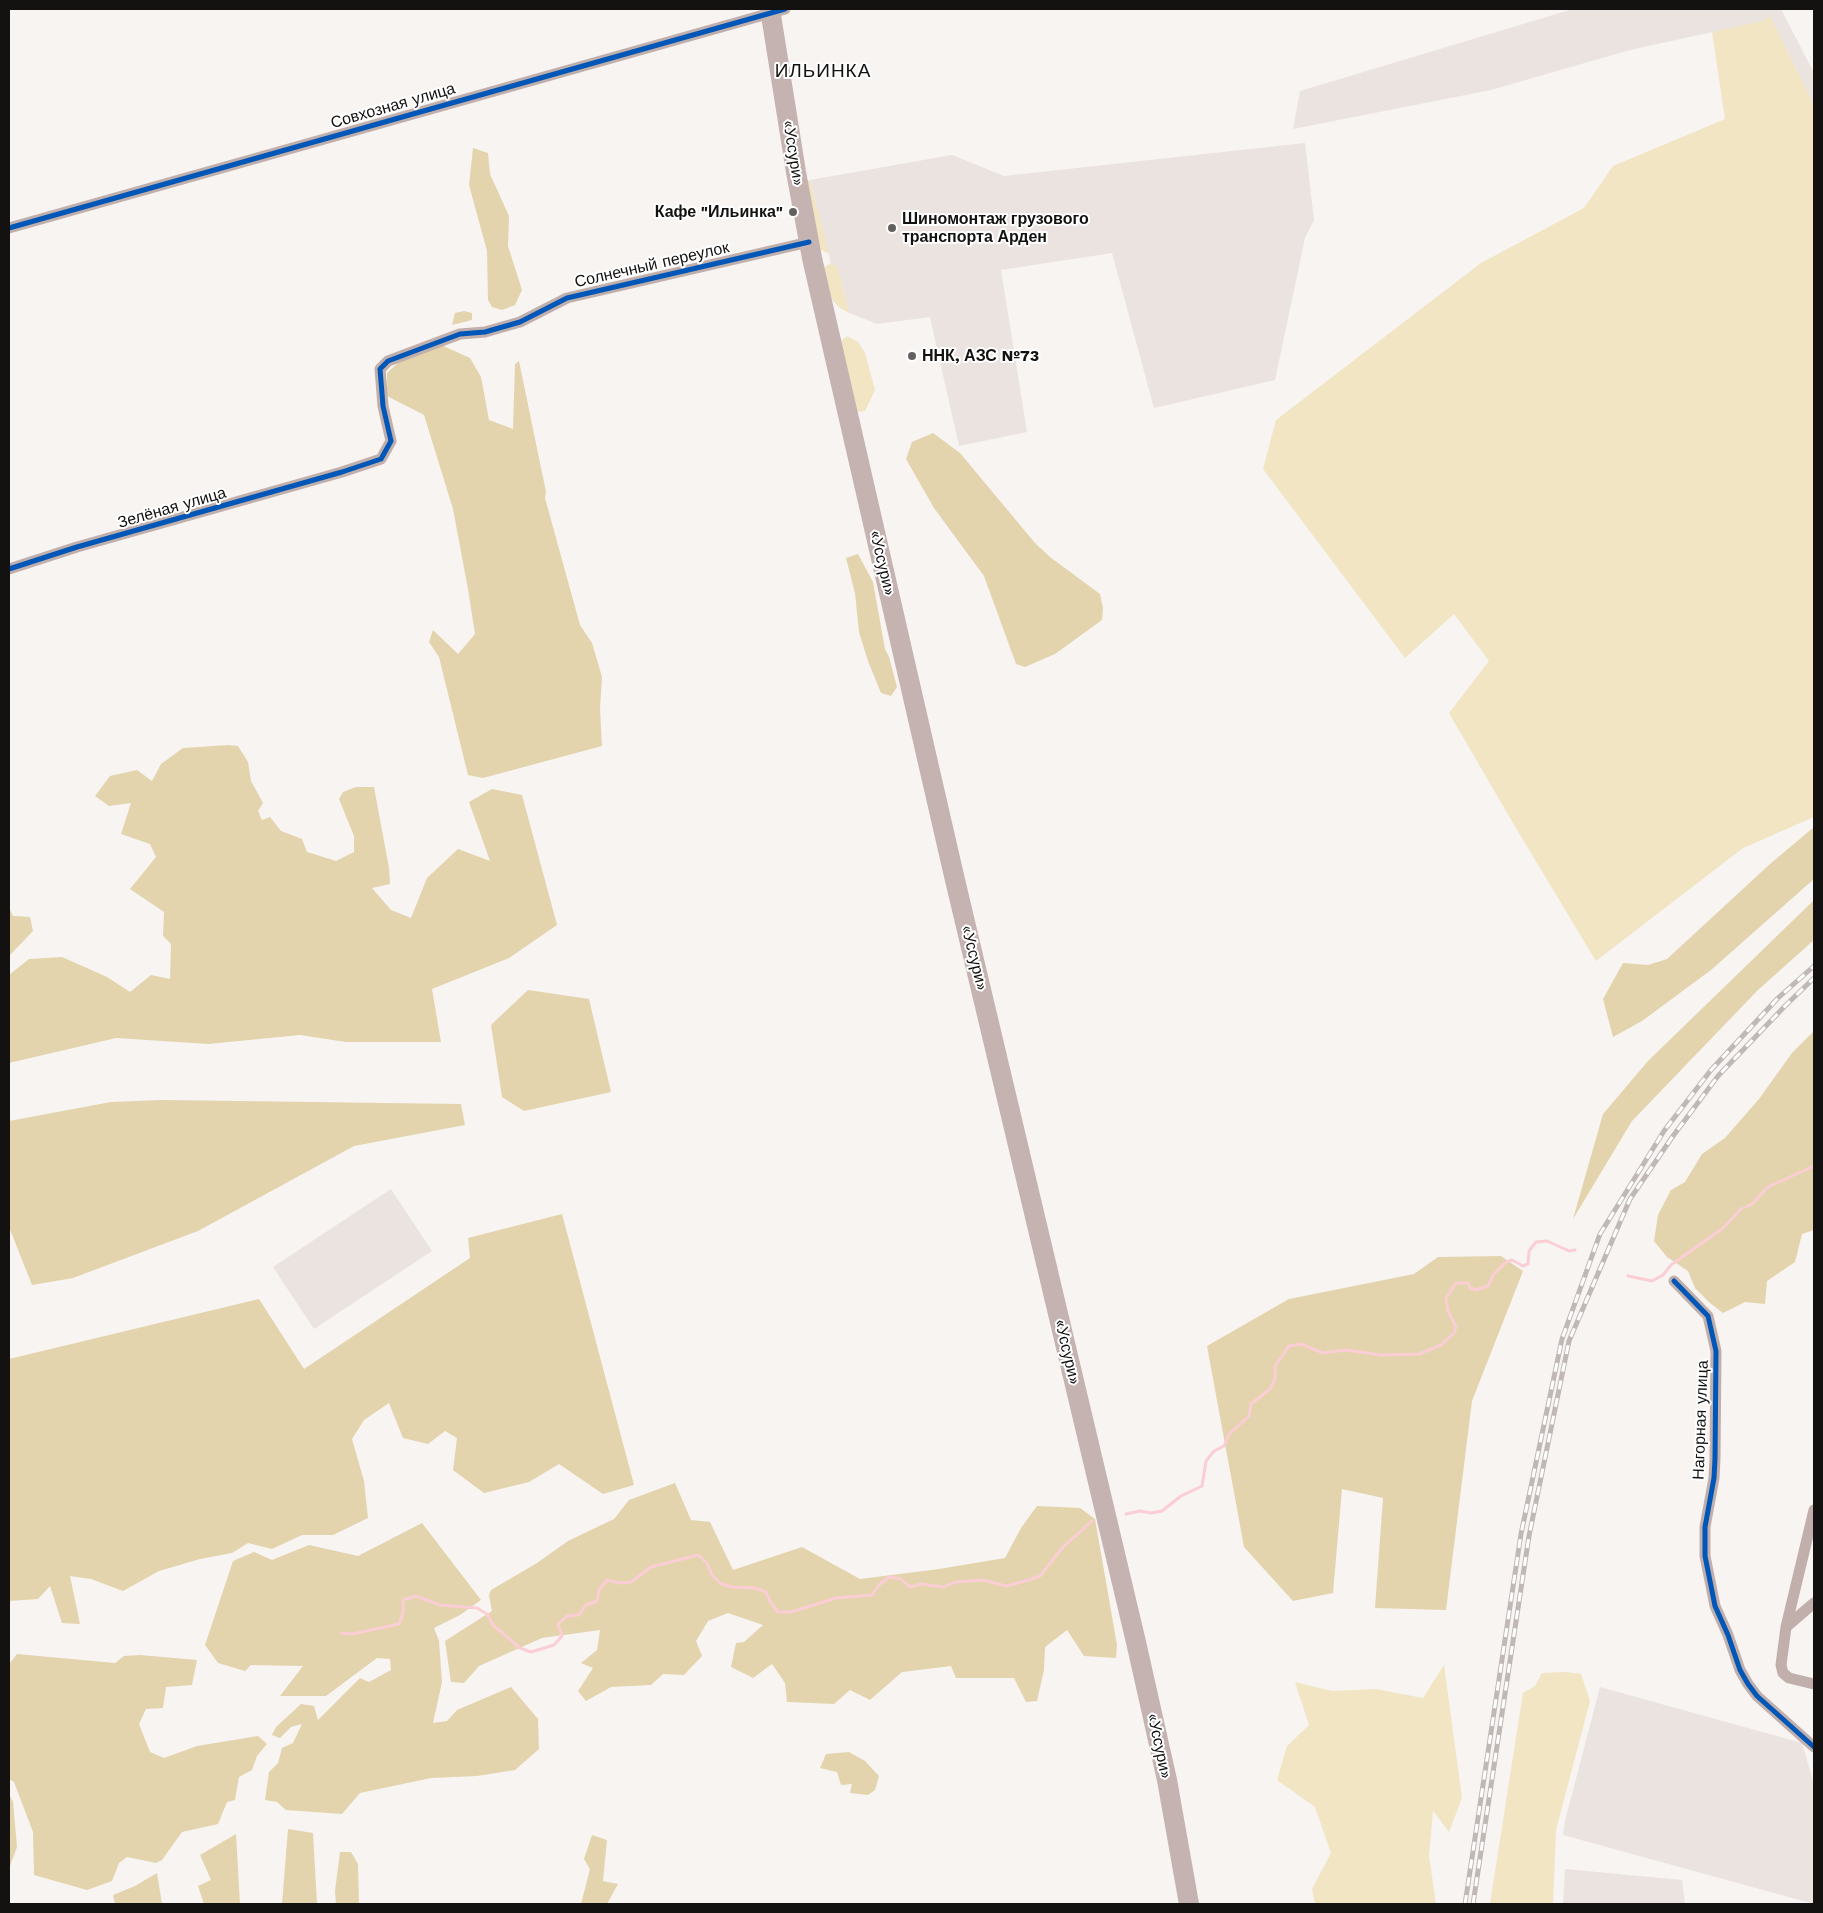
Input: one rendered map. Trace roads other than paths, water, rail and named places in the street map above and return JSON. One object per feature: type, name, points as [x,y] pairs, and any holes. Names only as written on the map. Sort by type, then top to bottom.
[{"type":"highway","name":"«Уссури»","points":[[775,10],[809,242],[955,880],[1136,1642],[1167,1780],[1189,1904]]},
{"type":"street","name":"Совхозная улица","points":[[9,228],[775,10]]},
{"type":"street","name":"Солнечный переулок","points":[[342,472],[381,459],[391,441],[383,406],[380,369],[388,360],[460,334],[485,332],[520,322],[567,298],[809,242]]},
{"type":"street","name":"Зелёная улица","points":[[9,569],[77,547],[342,472]]},
{"type":"street","name":"Нагорная улица","points":[[1674,1281],[1708,1316],[1716,1351],[1714,1478],[1705,1527],[1705,1556],[1715,1606],[1728,1635],[1740,1670],[1748,1684],[1758,1696],[1814,1747]]},
{"type":"street","points":[[1814,1510],[1786,1627],[1781,1665],[1783,1673],[1789,1678],[1814,1684]]},
{"type":"street","points":[[1786,1627],[1814,1602]]},
{"type":"waterway","points":[[1628,1276],[1652,1281],[1663,1275],[1671,1265],[1723,1228],[1741,1209],[1752,1204],[1768,1187],[1814,1166]]},
{"type":"waterway","points":[[1126,1514],[1140,1511],[1151,1513],[1162,1511],[1181,1496],[1202,1486],[1206,1461],[1214,1451],[1224,1446],[1229,1434],[1249,1416],[1251,1404],[1270,1389],[1275,1379],[1275,1366],[1289,1346],[1301,1344],[1323,1353],[1346,1350],[1381,1355],[1419,1354],[1441,1345],[1454,1333],[1456,1327],[1448,1311],[1446,1298],[1456,1283],[1468,1283],[1470,1288],[1476,1290],[1488,1286],[1493,1275],[1506,1262],[1512,1260],[1523,1266],[1528,1264],[1529,1251],[1536,1242],[1547,1241],[1569,1251],[1575,1250]]},
{"type":"waterway","points":[[341,1633],[352,1634],[399,1624],[403,1613],[403,1600],[416,1596],[440,1605],[477,1608],[487,1614],[493,1625],[520,1648],[531,1652],[554,1645],[562,1636],[558,1624],[567,1616],[579,1615],[586,1605],[597,1601],[599,1590],[607,1580],[620,1583],[631,1582],[651,1567],[698,1555],[707,1563],[712,1575],[720,1583],[731,1587],[755,1588],[766,1592],[778,1612],[791,1612],[836,1598],[872,1595],[879,1585],[889,1577],[901,1579],[910,1587],[921,1584],[944,1587],[955,1582],[983,1580],[1006,1586],[1040,1576],[1063,1547],[1092,1521]]},
{"type":"railway","points":[[1465,1904],[1521,1534],[1562,1339],[1600,1234],[1664,1131],[1711,1070],[1778,998],[1814,966]]},
{"type":"railway","points":[[1473,1904],[1529,1536],[1569,1341],[1630,1199],[1673,1136],[1718,1076],[1814,978]]},
{"type":"place","name":"Кафе \"Ильинка\"","points":[[793,212]]},
{"type":"place","name":"Шиномонтаж грузового транспорта Арден","points":[[892,228]]},
{"type":"place","name":"ННК, АЗС №73","points":[[912,356]]},
{"type":"district","name":"ИЛЬИНКА","points":[[823,71]]}]
